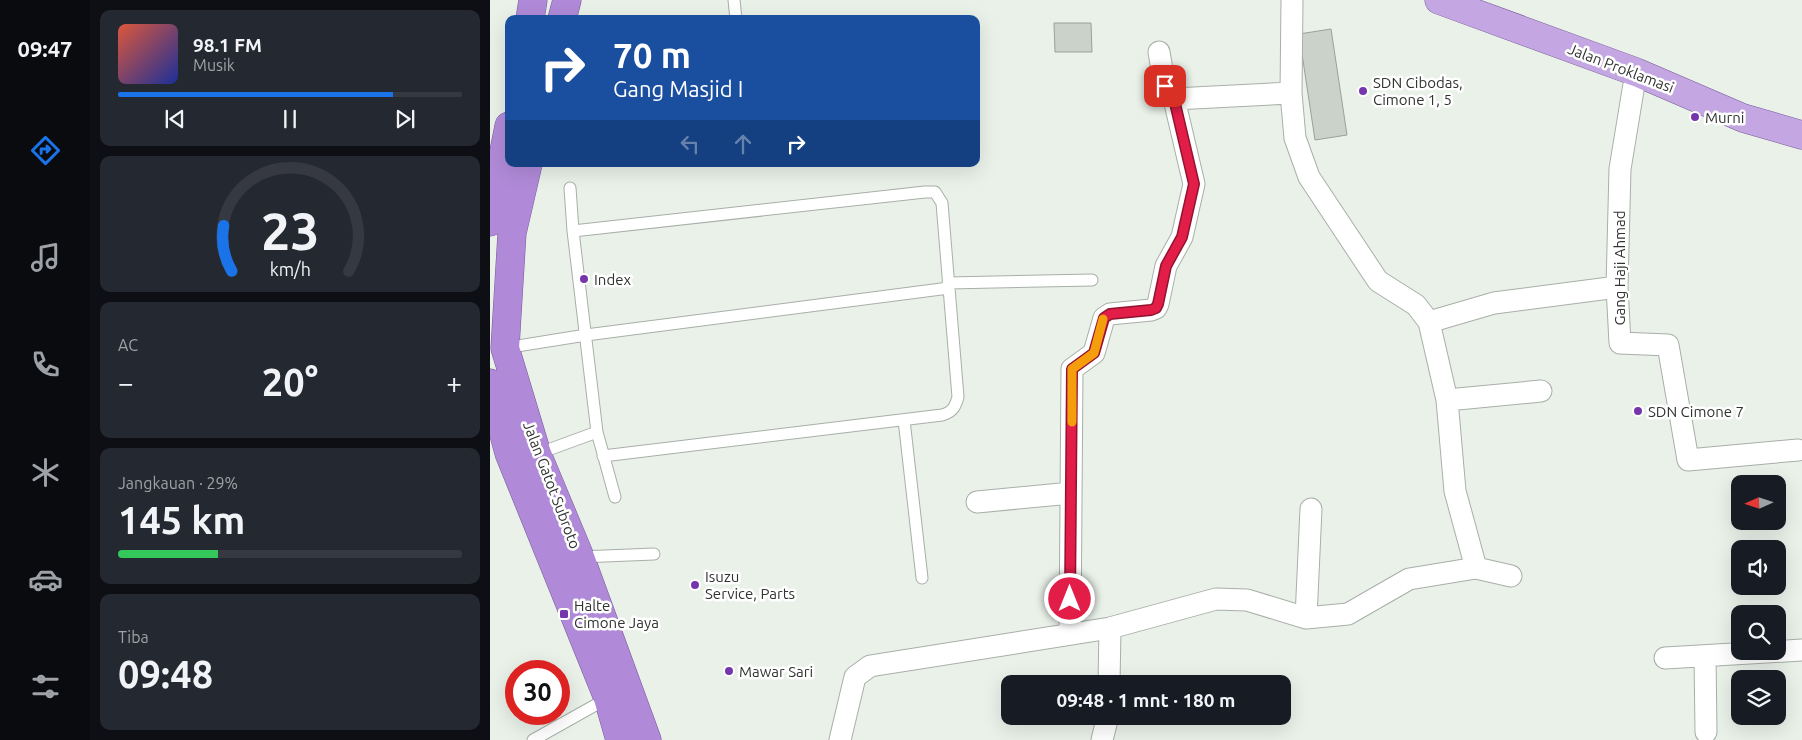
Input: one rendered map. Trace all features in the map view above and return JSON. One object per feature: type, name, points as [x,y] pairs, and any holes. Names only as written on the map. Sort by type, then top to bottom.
[{"type":"highway","points":[[531,15],[533,0]]},
{"type":"highway","points":[[563,15],[567,0]]},
{"type":"highway","points":[[490,222],[505,146]]},
{"type":"highway","name":"Jalan Gatot Subroto","points":[[527,167],[512,233],[505,348],[537,454],[580,557],[647,740]]},
{"type":"highway","name":"Jalan Gatot Subroto","points":[[490,383],[509,453],[608,698],[620,740]]},
{"type":"main road","name":"Jalan Proklamasi","points":[[1439,0],[1636,72],[1743,118],[1802,135]]},
{"type":"street","points":[[1292,0],[1291,93],[1295,138],[1309,177],[1378,281],[1416,305],[1429,322],[1447,400],[1455,491],[1476,568]]},
{"type":"street","points":[[1070,634],[1072,369],[1094,353],[1104,318],[1110,314],[1156,308],[1166,266],[1182,237],[1194,184],[1174,99],[1165,86],[1159,52]]},
{"type":"street","name":"Gang Haji Ahmad","points":[[1636,72],[1620,169],[1617,287],[1620,342],[1668,345],[1688,460],[1798,450]]},
{"type":"street","points":[[1174,99],[1291,93]]},
{"type":"street","points":[[1429,322],[1494,303],[1617,287]]},
{"type":"street","points":[[1447,400],[1541,391]]},
{"type":"street","points":[[977,502],[1071,493]]},
{"type":"street","points":[[1306,618],[1311,509]]},
{"type":"street","points":[[840,740],[855,677],[870,666],[1110,628],[1216,599],[1247,600],[1306,618],[1348,614],[1408,579],[1476,568],[1511,576]]},
{"type":"street","points":[[1109,675],[1110,628]]},
{"type":"street","points":[[1665,658],[1802,650]]},
{"type":"street","points":[[1704,656],[1706,732]]},
{"type":"street","points":[[1102,740],[1106,725]]},
{"type":"lane","points":[[734,0],[736,15]]},
{"type":"lane","points":[[570,188],[573,231],[597,432],[615,497]]},
{"type":"lane","points":[[573,231],[935,192],[942,203],[958,397],[955,406],[950,412],[942,415],[904,420],[603,456]]},
{"type":"lane","points":[[505,348],[949,285],[1092,280]]},
{"type":"lane","points":[[904,420],[922,578]]},
{"type":"lane","points":[[537,454],[597,432]]},
{"type":"lane","points":[[580,557],[654,554]]},
{"type":"lane","points":[[533,740],[544,737],[608,698]]},
{"type":"building","points":[[1054,23],[1091,23],[1092,52],[1055,52]]},
{"type":"building","points":[[1331,29],[1347,135],[1315,140],[1299,34]]},
{"type":"slow traffic","points":[[1072,422],[1072,369],[1092,357],[1103,319]]},
{"type":"place","name":"SDN Cibodas, Cimone 1, 5","points":[[1363,91]]},
{"type":"place","name":"Murni","points":[[1695,117]]},
{"type":"place","name":"Index","points":[[584,279]]},
{"type":"place","name":"SDN Cimone 7","points":[[1638,411]]},
{"type":"place","name":"Isuzu Service, Parts","points":[[695,585]]},
{"type":"place","name":"Halte Cimone Jaya","points":[[564,614]]},
{"type":"place","name":"Mawar Sari","points":[[729,671]]},
{"type":"route","points":[[1070,599],[1072,369],[1092,357],[1104,318],[1110,314],[1156,308],[1166,266],[1182,237],[1194,184],[1174,99],[1165,86]]}]
